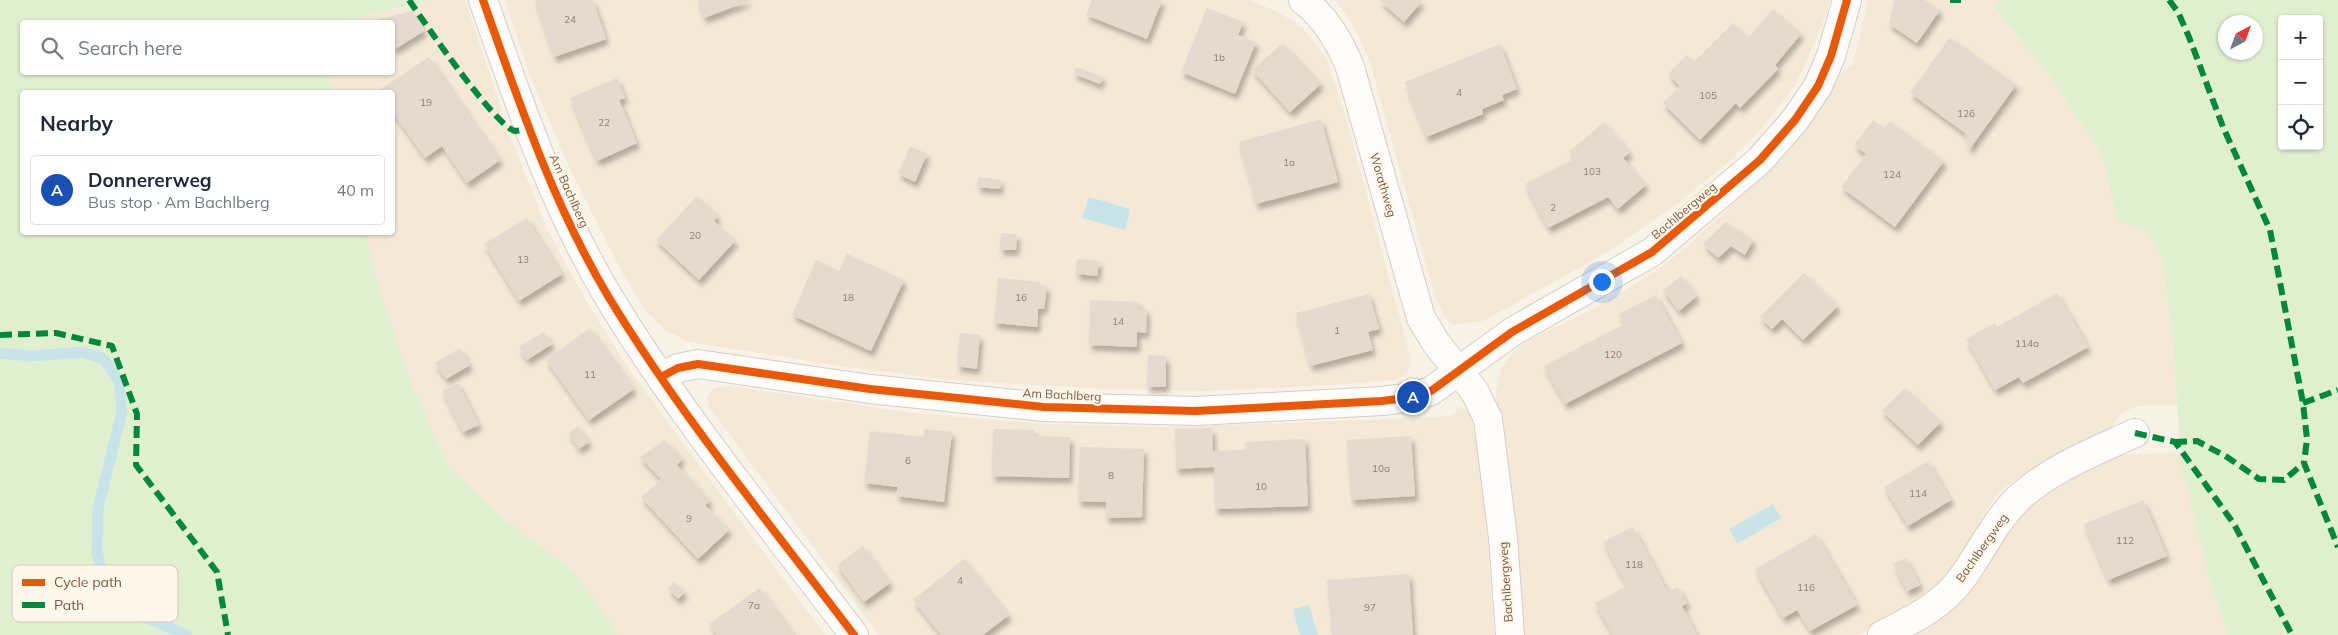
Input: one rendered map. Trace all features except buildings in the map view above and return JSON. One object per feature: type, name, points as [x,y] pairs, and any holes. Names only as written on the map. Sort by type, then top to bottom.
[{"type":"street","name":"Am Bachlberg","points":[[483,0],[514,88],[569,222],[608,295],[698,430],[854,635]]},
{"type":"street","name":"Worathweg","points":[[1303,0],[1317,13],[1337,38],[1350,67],[1421,318],[1436,343],[1460,371]]},
{"type":"street","name":"Bachlbergweg","points":[[1510,635],[1503,538],[1488,419],[1476,392],[1460,371],[1485,350],[1512,332],[1652,252],[1760,160],[1795,120],[1818,86],[1831,56],[1847,0]]},
{"type":"street","name":"Am Bachlberg","points":[[661,377],[678,368],[698,364],[870,390],[1044,407],[1195,411],[1382,401],[1413,397],[1431,391],[1460,371]]},
{"type":"street","name":"Bachlbergweg","points":[[1882,635],[1927,612],[1943,599],[1961,579],[2000,519],[2021,496],[2045,477],[2072,462],[2135,433]]},
{"type":"shaded area","points":[[430,0],[465,0],[512,141],[548,231],[590,308],[630,370],[825,635],[618,635],[575,572],[503,518],[448,466],[410,379],[374,271],[366,235],[395,235],[395,90],[331,90],[327,75],[395,75],[395,20],[347,20]]},
{"type":"shaded area","points":[[505,0],[1248,0],[1278,12],[1303,28],[1327,60],[1346,118],[1411,361],[1407,374],[1396,380],[1331,385],[1205,391],[1105,389],[951,380],[840,366],[690,342],[665,330],[647,312],[623,274],[569,167],[530,75]]},
{"type":"shaded area","points":[[1336,0],[1830,0],[1822,25],[1796,84],[1762,128],[1732,159],[1676,205],[1606,253],[1483,321],[1454,325],[1445,317],[1435,296],[1370,62],[1356,30]]},
{"type":"shaded area","points":[[1868,0],[2001,0],[1995,10],[2050,77],[2102,155],[2117,221],[2147,232],[2162,256],[2173,343],[2177,405],[2138,406],[2122,412],[2113,426],[2094,439],[2030,470],[2000,491],[1983,515],[1965,553],[1949,578],[1905,610],[1858,635],[1523,635],[1499,429],[1496,390],[1502,368],[1515,350],[1530,340],[1593,309],[1650,275],[1682,251],[1760,179],[1822,106],[1838,74],[1853,65]]},
{"type":"shaded area","points":[[729,386],[912,413],[1047,424],[1165,427],[1290,423],[1439,417],[1454,415],[1457,409],[1464,408],[1472,416],[1484,492],[1494,635],[879,635],[710,408],[707,396],[714,388]]},
{"type":"shaded area","points":[[2180,453],[2210,583],[2229,635],[1906,635],[2040,494],[2082,470],[2117,455]]},
{"type":"green space","points":[[0,0],[430,0],[347,20],[20,20],[20,75],[327,75],[331,90],[20,90],[20,235],[366,235],[374,271],[410,379],[448,466],[503,518],[575,572],[618,635],[0,635]]},
{"type":"green space","points":[[2001,0],[2338,0],[2338,635],[2229,635],[2210,583],[2181,463],[2173,343],[2162,256],[2147,232],[2117,221],[2102,155],[2050,77],[1995,9]]},
{"type":"water","points":[[1089,197],[1130,209],[1125,230],[1082,218]]},
{"type":"water","points":[[1773,504],[1781,518],[1737,544],[1729,529]]},
{"type":"water","points":[[1309,605],[1318,635],[1300,635],[1293,609]]},
{"type":"waterway","points":[[0,353],[31,356],[83,352],[104,359],[119,381],[122,411],[98,509],[97,552],[100,565]]},
{"type":"waterway","points":[[158,622],[186,635]]},
{"type":"marked path","points":[[409,0],[460,72],[492,112],[505,125],[515,131],[530,129]]},
{"type":"marked path","points":[[1950,0],[1961,0]]},
{"type":"marked path","points":[[2169,0],[2178,12],[2189,37],[2223,127],[2270,230],[2303,403],[2307,439],[2304,463],[2338,547]]},
{"type":"marked path","points":[[0,335],[56,333],[112,346],[137,414],[136,465],[217,572],[228,635]]},
{"type":"marked path","points":[[2303,403],[2338,390]]},
{"type":"marked path","points":[[2135,433],[2175,442],[2234,524],[2292,635]]},
{"type":"marked path","points":[[2175,442],[2197,441],[2227,457],[2259,479],[2284,480],[2304,463]]},
{"type":"cycle path","points":[[483,0],[538,151],[570,225],[608,296],[665,384],[695,426],[854,635]]},
{"type":"cycle path","points":[[661,377],[678,368],[698,364],[870,389],[1044,407],[1195,411],[1382,401],[1413,397],[1431,391],[1512,332],[1652,252],[1760,160],[1795,120],[1818,86],[1831,56],[1847,0]]},
{"type":"place","name":"Donnererweg","points":[[1413,397]]}]
